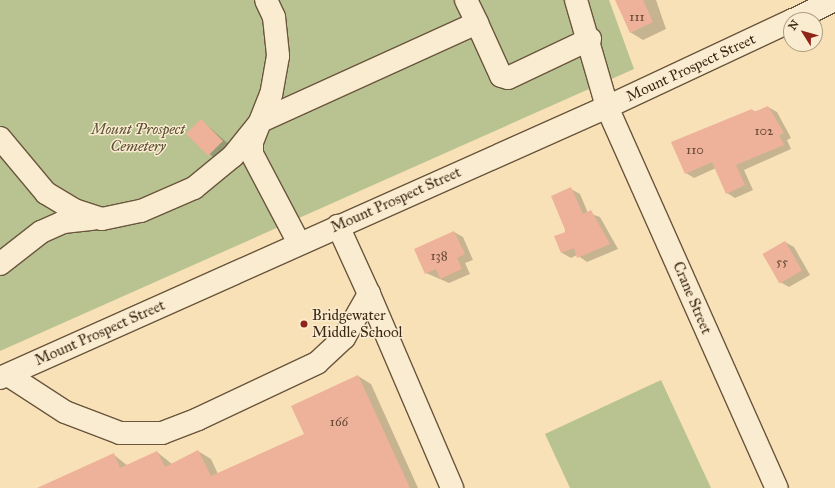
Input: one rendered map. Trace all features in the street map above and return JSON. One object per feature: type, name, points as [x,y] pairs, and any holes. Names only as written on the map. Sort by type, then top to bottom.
[{"type":"street","points":[[266,0],[274,18],[278,56],[271,94],[261,121],[252,154],[299,243]]},
{"type":"street","points":[[466,0],[501,76],[508,78],[590,39]]},
{"type":"street","name":"Crane Street","points":[[576,0],[590,39],[607,107],[777,488]]},
{"type":"street","name":"Mount Prospect Street","points":[[809,12],[835,0]]},
{"type":"street","points":[[0,264],[41,232],[63,222],[102,219],[141,211],[194,188],[233,156],[261,121],[477,23]]},
{"type":"street","name":"Mount Prospect Street","points":[[4,376],[299,243],[607,107],[783,24]]},
{"type":"street","points":[[0,138],[46,193],[74,210],[102,219]]},
{"type":"street","points":[[338,226],[369,294],[452,488]]},
{"type":"street","points":[[4,376],[65,412],[120,433],[162,433],[317,363],[344,338],[369,294]]},
{"type":"green space","name":"Mount Prospect Cemetery","points":[[0,0],[609,0],[634,69],[0,351]]},
{"type":"green space","points":[[661,380],[711,488],[570,488],[545,434]]},
{"type":"building","points":[[615,0],[643,0],[653,22],[630,33]]},
{"type":"building","points":[[768,106],[784,133],[779,135],[784,145],[736,165],[745,185],[726,194],[712,162],[685,174],[671,142],[752,109],[754,112]]},
{"type":"building","points":[[201,119],[223,141],[208,156],[186,134]]},
{"type":"building","points":[[571,187],[583,214],[591,210],[610,244],[577,258],[574,248],[561,253],[554,236],[566,232],[551,196]]},
{"type":"building","points":[[454,231],[465,254],[457,258],[462,269],[440,279],[436,269],[425,274],[414,249]]},
{"type":"building","points":[[785,241],[802,270],[779,283],[762,254]]},
{"type":"building","points":[[358,375],[410,488],[37,488],[114,453],[120,468],[157,451],[165,467],[198,450],[211,476],[304,434],[291,406]]},
{"type":"place","name":"Bridgewater Middle School","points":[[304,324]]}]
